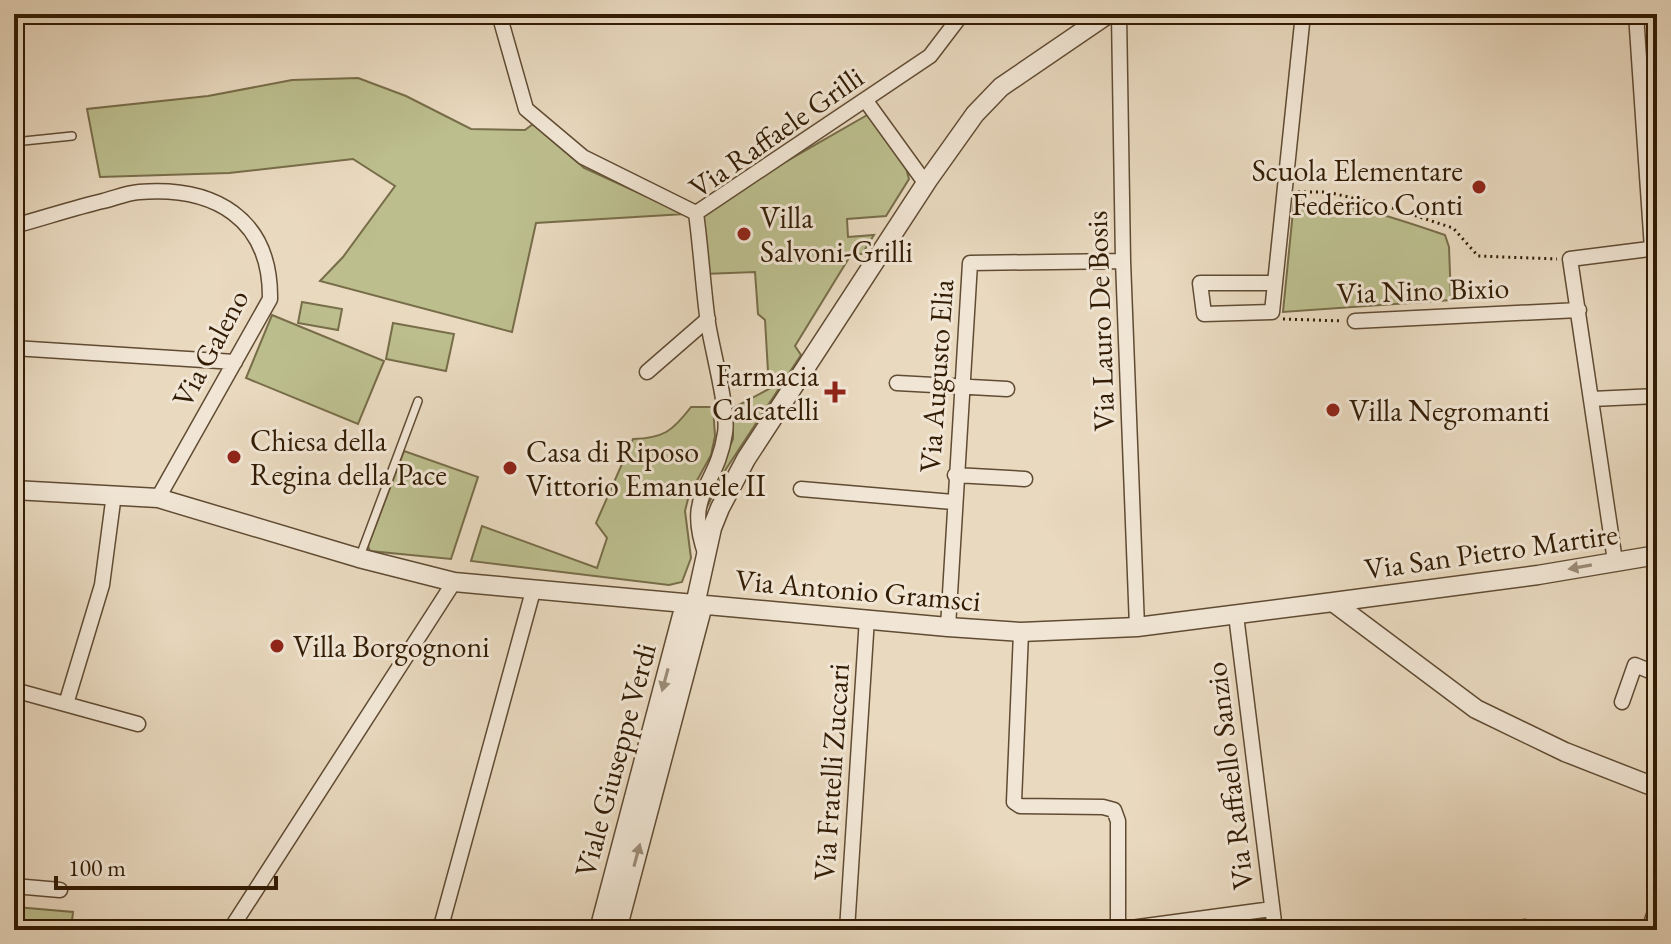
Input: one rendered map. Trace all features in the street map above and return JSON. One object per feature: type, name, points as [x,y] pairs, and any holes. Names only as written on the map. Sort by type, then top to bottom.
[{"type":"street","points":[[499,14],[526,109],[583,157],[696,213]]},
{"type":"street","name":"Via Raffaele Grilli","points":[[706,558],[696,515],[699,497],[722,449],[726,428],[708,319],[696,213],[930,56],[962,14]]},
{"type":"street","points":[[694,605],[712,528],[746,459],[975,114],[1001,87],[1108,14]]},
{"type":"street","name":"Via Lauro De Bosis","points":[[1119,14],[1123,261],[1137,627]]},
{"type":"street","points":[[1275,283],[1200,283],[1204,314],[1272,312],[1287,192],[1303,14]]},
{"type":"street","points":[[1615,561],[1570,259],[1654,249],[1636,14]]},
{"type":"street","points":[[866,101],[926,184]]},
{"type":"street","name":"Via Galeno","points":[[14,226],[138,192],[184,194],[215,200],[241,217],[266,256],[270,299],[158,498]]},
{"type":"street","name":"Via Augusto Elia","points":[[948,627],[953,502],[970,263],[1123,261]]},
{"type":"street","name":"Via Nino Bixio","points":[[1355,321],[1579,310]]},
{"type":"street","points":[[647,372],[708,319]]},
{"type":"street","points":[[14,348],[235,362]]},
{"type":"street","points":[[897,383],[1007,389]]},
{"type":"street","points":[[1592,399],[1657,396]]},
{"type":"street","points":[[955,475],[1025,479]]},
{"type":"street","name":"Via Augusto Elia","points":[[801,489],[953,502]]},
{"type":"street","name":"Via Antonio Gramsci","points":[[14,490],[158,498],[359,558],[454,582],[948,627],[1021,632],[1137,627],[1333,602]]},
{"type":"street","points":[[66,704],[102,585],[114,494]]},
{"type":"street","name":"Via San Pietro Martire","points":[[1333,602],[1538,575],[1657,555]]},
{"type":"street","points":[[230,930],[454,582]]},
{"type":"street","points":[[440,930],[533,591]]},
{"type":"street","points":[[1333,602],[1476,709],[1565,752],[1657,788]]},
{"type":"street","name":"Viale Giuseppe Verdi","points":[[599,930],[694,605]]},
{"type":"street","name":"Viale Giuseppe Verdi","points":[[617,930],[694,605]]},
{"type":"street","name":"Via Raffaello Sanzio","points":[[1236,615],[1275,930]]},
{"type":"street","name":"Via Fratelli Zuccari","points":[[847,930],[867,618]]},
{"type":"street","points":[[1021,632],[1014,802],[1020,806],[1103,807],[1114,810],[1118,821],[1117,930],[1272,909]]},
{"type":"street","points":[[1622,702],[1635,665],[1657,674]]},
{"type":"street","points":[[14,690],[138,724]]},
{"type":"street","points":[[14,886],[60,890]]},
{"type":"street","points":[[1649,930],[1657,906]]},
{"type":"street","points":[[1514,930],[1525,927],[1534,930]]},
{"type":"lane","points":[[14,142],[72,136]]},
{"type":"lane","points":[[359,558],[418,401]]},
{"type":"path","points":[[1287,192],[1327,192],[1383,205],[1439,223],[1453,228],[1478,256],[1570,259]]},
{"type":"path","name":"Via Nino Bixio","points":[[1272,312],[1279,319],[1355,321]]},
{"type":"green space","points":[[358,78],[406,96],[471,129],[525,130],[533,124],[584,168],[685,214],[536,223],[512,332],[320,281],[343,257],[395,186],[353,159],[229,173],[100,177],[87,109],[208,96],[292,80]]},
{"type":"green space","points":[[869,114],[906,168],[909,179],[886,216],[847,219],[848,237],[874,235],[862,254],[852,253],[795,346],[801,355],[726,469],[707,507],[704,504],[733,439],[733,408],[769,389],[765,320],[758,314],[755,272],[704,274],[696,213]]},
{"type":"green space","points":[[1294,201],[1352,207],[1445,235],[1449,247],[1451,300],[1283,312]]},
{"type":"green space","points":[[302,302],[342,309],[338,330],[298,323]]},
{"type":"green space","points":[[272,315],[384,361],[358,424],[246,378]]},
{"type":"green space","points":[[393,323],[454,334],[446,371],[386,359]]},
{"type":"green space","points":[[691,407],[713,407],[715,436],[711,455],[689,495],[685,511],[691,558],[682,582],[669,585],[471,561],[482,526],[597,568],[607,538],[596,523],[633,439],[666,432]]},
{"type":"green space","points":[[404,451],[478,477],[451,559],[370,551],[368,546]]},
{"type":"green space","points":[[16,907],[73,912],[71,930],[14,930]]},
{"type":"place","name":"Scuola Elementare Federico Conti","points":[[1479,187]]},
{"type":"place","name":"Villa Salvoni-Grilli","points":[[744,234]]},
{"type":"place","name":"Farmacia Calcatelli","points":[[835,392]]},
{"type":"place","name":"Villa Negromanti","points":[[1333,410]]},
{"type":"place","name":"Chiesa della Regina della Pace","points":[[234,457]]},
{"type":"place","name":"Casa di Riposo Vittorio Emanuele II","points":[[510,468]]},
{"type":"place","name":"Villa Borgognoni","points":[[277,646]]}]
